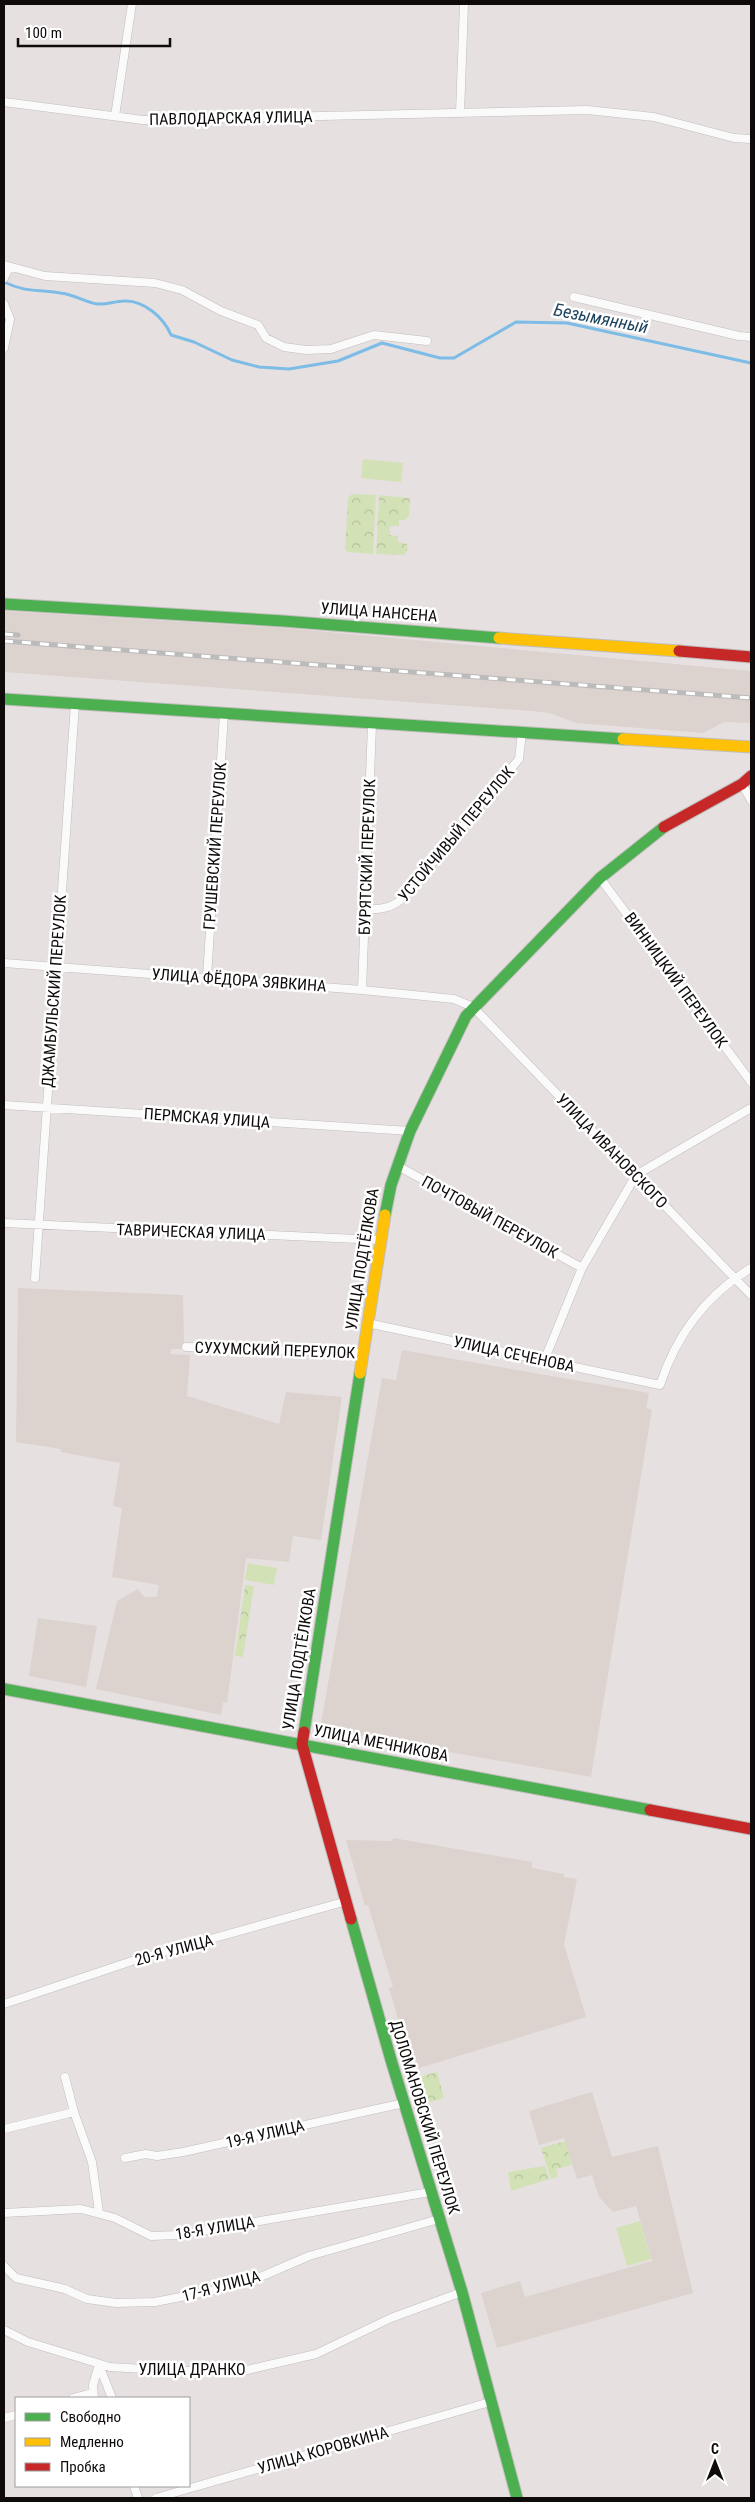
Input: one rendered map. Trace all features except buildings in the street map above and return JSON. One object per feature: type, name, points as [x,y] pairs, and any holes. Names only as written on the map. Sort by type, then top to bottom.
[{"type":"main road","name":"УЛИЦА НАНСЕНА","points":[[4,604],[283,621],[751,657]]},
{"type":"main road","points":[[4,699],[751,747]]},
{"type":"main road","name":"УЛИЦА ПОДТЁЛКОВА","points":[[302,1744],[379,1240],[391,1185],[410,1131],[466,1016],[473,1007],[600,878],[663,828],[747,780]]},
{"type":"main road","name":"УЛИЦА МЕЧНИКОВА","points":[[4,1689],[751,1829]]},
{"type":"main road","name":"ДОЛОМАНОВСКИЙ ПЕРЕУЛОК","points":[[302,1744],[404,2103],[462,2292],[517,2498]]},
{"type":"street","points":[[115,116],[132,4]]},
{"type":"street","points":[[460,113],[464,4]]},
{"type":"street","name":"ПАВЛОДАРСКАЯ УЛИЦА","points":[[4,102],[143,120],[587,110],[654,117],[734,138],[751,139]]},
{"type":"street","points":[[4,278],[6,267],[45,276],[155,283],[182,290],[221,311],[258,325],[266,338],[284,347],[306,350],[331,349],[374,335],[427,341]]},
{"type":"street","points":[[574,297],[739,336],[751,337]]},
{"type":"street","points":[[4,304],[10,319],[4,348]]},
{"type":"street","name":"ДЖАМБУЛЬСКИЙ ПЕРЕУЛОК","points":[[35,1278],[75,704]]},
{"type":"street","name":"ГРУШЕВСКИЙ ПЕРЕУЛОК","points":[[206,977],[224,714]]},
{"type":"street","name":"БУРЯТСКИЙ ПЕРЕУЛОК","points":[[362,990],[372,724]]},
{"type":"street","name":"УСТОЙЧИВЫЙ ПЕРЕУЛОК","points":[[365,910],[384,909],[395,906],[403,898],[519,759],[522,732]]},
{"type":"street","points":[[747,780],[751,800]]},
{"type":"street","name":"ВИННИЦКИЙ ПЕРЕУЛОК","points":[[600,878],[751,1082]]},
{"type":"street","name":"УЛИЦА ФЁДОРА ЗЯВКИНА","points":[[4,963],[362,990],[454,999],[473,1007]]},
{"type":"street","name":"УЛИЦА ИВАНОВСКОГО","points":[[473,1007],[751,1295]]},
{"type":"street","name":"ПЕРМСКАЯ УЛИЦА","points":[[4,1104],[410,1131]]},
{"type":"street","points":[[544,1361],[582,1268],[636,1175],[751,1108]]},
{"type":"street","name":"ПОЧТОВЫЙ ПЕРЕУЛОК","points":[[398,1166],[582,1268]]},
{"type":"street","name":"ТАВРИЧЕСКАЯ УЛИЦА","points":[[4,1223],[379,1240]]},
{"type":"street","points":[[735,1278],[751,1268]]},
{"type":"street","name":"УЛИЦА СЕЧЕНОВА","points":[[367,1323],[660,1385],[669,1358],[686,1329],[702,1308],[735,1278]]},
{"type":"street","name":"СУХУМСКИЙ ПЕРЕУЛОК","points":[[186,1347],[363,1353]]},
{"type":"street","name":"20-Я УЛИЦА","points":[[4,2004],[135,1960],[347,1901]]},
{"type":"street","points":[[65,2077],[74,2112],[92,2162],[98,2212]]},
{"type":"street","name":"19-Я УЛИЦА","points":[[125,2158],[146,2154],[157,2156],[182,2152],[404,2103]]},
{"type":"street","points":[[4,2129],[74,2112]]},
{"type":"street","name":"18-Я УЛИЦА","points":[[4,2213],[81,2209],[98,2212],[151,2236],[178,2235],[430,2192]]},
{"type":"street","name":"17-Я УЛИЦА","points":[[4,2266],[16,2278],[65,2289],[87,2299],[123,2304],[154,2302],[212,2291],[258,2278],[309,2256],[439,2219]]},
{"type":"street","name":"УЛИЦА ДРАНКО","points":[[4,2330],[28,2342],[99,2365],[178,2371],[243,2371],[316,2354],[391,2318],[462,2292]]},
{"type":"street","points":[[93,2396],[94,2377],[99,2365]]},
{"type":"street","points":[[99,2365],[112,2397]]},
{"type":"street","name":"УЛИЦА КОРОВКИНА","points":[[156,2498],[490,2402]]},
{"type":"shaded area","points":[[4,611],[284,628],[751,671],[751,723],[724,722],[703,733],[576,723],[550,713],[532,711],[4,672]]},
{"type":"shaded area","points":[[18,1288],[183,1295],[184,1341],[181,1349],[171,1349],[170,1354],[190,1355],[187,1396],[279,1424],[286,1392],[342,1397],[321,1540],[293,1536],[289,1562],[246,1558],[227,1703],[223,1702],[221,1715],[96,1689],[117,1601],[138,1589],[144,1597],[157,1597],[159,1585],[112,1577],[122,1508],[113,1506],[120,1463],[61,1452],[61,1449],[16,1442]]},
{"type":"shaded area","points":[[402,1350],[649,1393],[646,1408],[652,1410],[591,1777],[320,1729],[382,1378],[396,1380]]},
{"type":"shaded area","points":[[38,1618],[97,1626],[86,1687],[29,1676]]},
{"type":"shaded area","points":[[393,1838],[532,1862],[532,1868],[564,1874],[564,1877],[577,1879],[564,1944],[586,2017],[413,2070],[389,1988],[393,1987],[368,1905],[365,1906],[346,1840],[392,1841]]},
{"type":"shaded area","points":[[592,2092],[612,2157],[658,2146],[693,2293],[497,2348],[481,2293],[520,2281],[525,2297],[652,2261],[636,2206],[613,2212],[599,2197],[592,2175],[577,2179],[564,2138],[539,2145],[529,2111]]},
{"type":"green space","points":[[363,459],[403,463],[401,482],[361,478]]},
{"type":"green space","points":[[352,494],[376,495],[373,554],[348,552],[345,549],[348,498]]},
{"type":"green space","points":[[379,495],[410,498],[409,516],[405,520],[399,520],[399,526],[390,526],[390,535],[398,536],[398,542],[407,544],[408,550],[404,555],[376,554]]},
{"type":"green space","points":[[248,1563],[277,1568],[274,1585],[245,1580]]},
{"type":"green space","points":[[245,1585],[254,1586],[243,1657],[235,1656]]},
{"type":"green space","points":[[437,2072],[444,2098],[426,2103],[419,2077]]},
{"type":"green space","points":[[565,2141],[572,2165],[556,2169],[558,2177],[551,2179],[541,2148]]},
{"type":"green space","points":[[545,2166],[549,2179],[511,2191],[508,2172]]},
{"type":"green space","points":[[640,2221],[651,2259],[627,2266],[616,2228]]},
{"type":"waterway","name":"Безымянный","points":[[4,282],[26,289],[74,296],[97,304],[131,301],[152,311],[164,322],[171,335],[194,342],[232,360],[259,367],[289,369],[338,361],[382,343],[440,358],[454,358],[516,322],[567,323],[751,363]]},
{"type":"railway","points":[[4,634],[18,635]]},
{"type":"railway","points":[[4,641],[751,698]]},
{"type":"traffic: fast","points":[[4,604],[283,621],[499,638]]},
{"type":"traffic: fast","points":[[4,699],[623,739]]},
{"type":"traffic: fast","points":[[385,1215],[391,1185],[410,1131],[466,1016],[600,878],[664,827]]},
{"type":"traffic: fast","points":[[304,1732],[360,1373]]},
{"type":"traffic: fast","points":[[4,1689],[650,1810]]},
{"type":"traffic: fast","points":[[351,1919],[391,2060],[462,2292],[517,2498]]},
{"type":"traffic: slow","points":[[499,638],[679,651]]},
{"type":"traffic: slow","points":[[623,739],[751,747]]},
{"type":"traffic: slow","points":[[360,1373],[385,1215]]},
{"type":"traffic: jam","points":[[679,651],[751,657]]},
{"type":"traffic: jam","points":[[664,827],[742,784],[751,776]]},
{"type":"traffic: jam","points":[[304,1732],[302,1744],[351,1919]]},
{"type":"traffic: jam","points":[[650,1810],[751,1829]]}]
